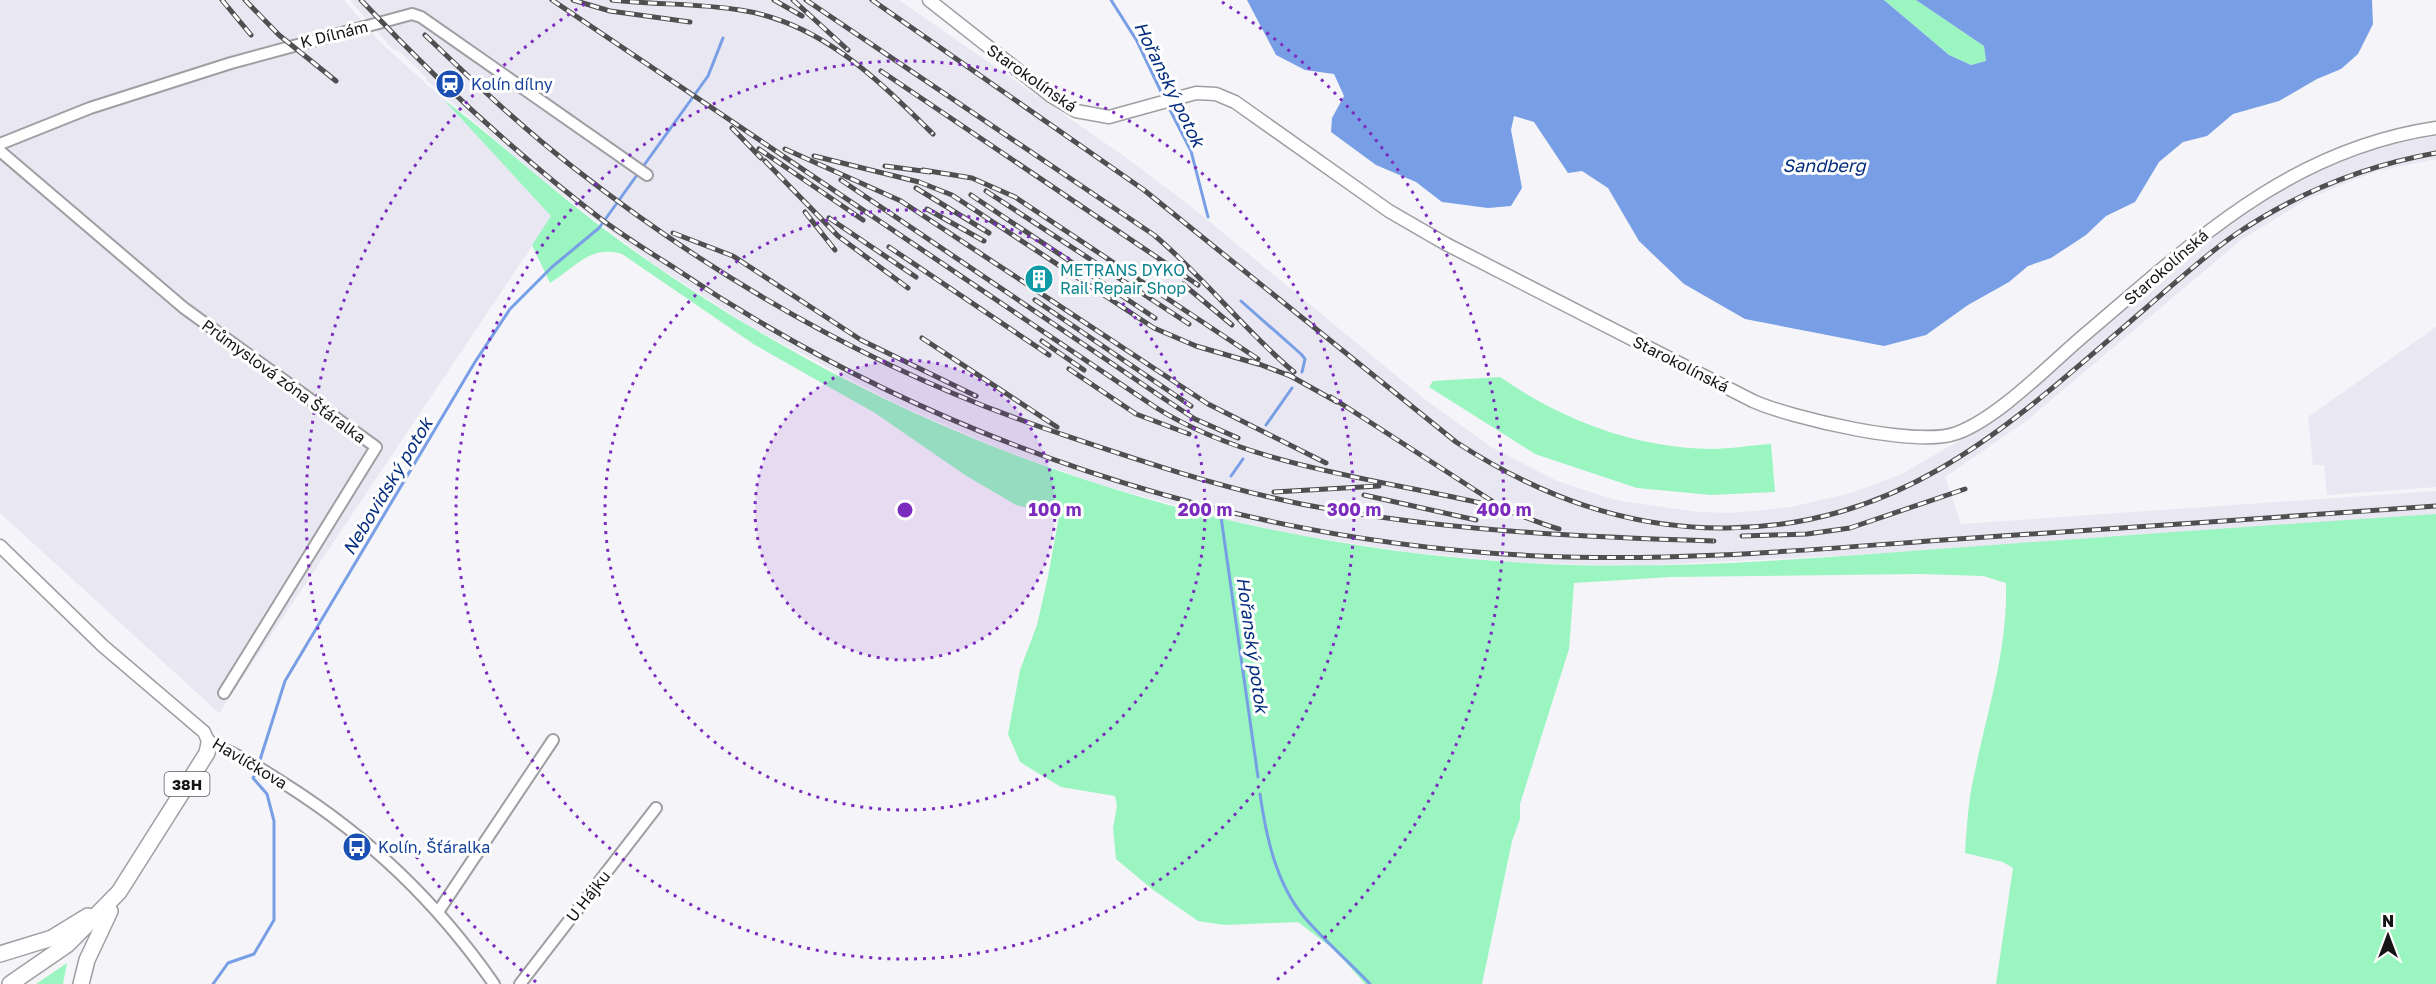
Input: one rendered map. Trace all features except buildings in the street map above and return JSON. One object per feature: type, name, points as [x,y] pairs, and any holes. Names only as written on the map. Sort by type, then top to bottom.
[{"type":"main road","name":"38H","points":[[119,892],[207,753],[209,743]]},
{"type":"main road","points":[[0,954],[52,938],[77,924],[119,892]]},
{"type":"main road","points":[[10,984],[68,945],[119,892]]},
{"type":"main road","points":[[81,984],[87,960],[119,892]]},
{"type":"street","name":"Starokolínská","points":[[929,0],[1042,89],[1076,111],[1109,117],[1180,97],[1216,94],[1235,102],[1389,211],[1436,239],[1776,411],[1829,423],[1914,437],[1936,438],[1956,433],[1992,412],[2243,204],[2313,165],[2356,146],[2402,133],[2436,128]]},
{"type":"street","name":"K Dílnám","points":[[0,144],[90,108],[231,63],[412,14],[421,17],[647,175]]},
{"type":"street","name":"Průmyslová zóna Šťáralka","points":[[0,151],[183,308],[376,447],[224,693]]},
{"type":"street","name":"Havlíčkova","points":[[0,546],[104,646],[204,732],[209,743],[247,760],[269,774],[315,804],[383,855],[438,912],[494,984]]},
{"type":"street","points":[[438,912],[552,740]]},
{"type":"street","name":"U Hájku","points":[[520,984],[656,808]]},
{"type":"shaded area","points":[[0,0],[344,0],[378,40],[443,99],[552,216],[219,713],[0,513]]},
{"type":"shaded area","points":[[350,0],[899,0],[1125,157],[1194,209],[1427,401],[1491,447],[1557,481],[1593,493],[1620,501],[1698,512],[1733,513],[1791,507],[1851,493],[1900,475],[1969,435],[2011,404],[2228,222],[2295,180],[2345,159],[2398,143],[2436,136],[2436,159],[2378,171],[2353,180],[2304,201],[2241,240],[2025,422],[1945,477],[1961,524],[2436,491],[2436,514],[1856,555],[1634,566],[1520,563],[1408,552],[1298,535],[1230,520],[1098,484],[1001,449],[897,404],[753,328],[652,263],[538,176],[426,80],[427,78],[399,51],[392,49]]},
{"type":"shaded area","points":[[2436,327],[2436,487],[2327,495],[2324,465],[2313,465],[2308,417]]},
{"type":"green space","points":[[1884,0],[1916,0],[1984,46],[1986,61],[1971,65],[1949,55]]},
{"type":"green space","points":[[443,99],[580,210],[649,262],[752,328],[805,358],[889,401],[975,439],[1063,472],[1153,501],[1245,524],[1338,542],[1431,555],[1525,563],[1628,566],[1783,560],[2436,514],[2436,984],[1996,984],[2013,868],[2003,862],[1965,853],[1970,795],[1996,680],[2006,608],[2006,583],[1983,576],[1919,574],[1671,577],[1574,583],[1569,649],[1520,804],[1520,819],[1512,841],[1482,984],[1365,984],[1336,951],[1298,922],[1225,925],[1198,921],[1152,889],[1116,859],[1113,828],[1117,806],[1115,796],[1061,787],[1020,762],[1008,734],[1020,670],[1037,625],[1059,516],[1016,505],[965,475],[875,413],[755,345],[622,254],[601,252],[592,255],[550,283],[532,245],[551,216]]},
{"type":"green space","points":[[1500,377],[1548,406],[1600,429],[1627,437],[1682,447],[1711,449],[1771,444],[1775,492],[1711,495],[1637,488],[1535,454],[1429,387],[1433,381]]},
{"type":"green space","points":[[67,963],[63,984],[36,984]]},
{"type":"water","name":"Sandberg","points":[[1247,0],[1884,0],[1949,55],[1971,65],[1986,61],[1984,46],[1916,0],[2372,0],[2373,24],[2358,54],[2341,69],[2317,79],[2279,101],[2233,114],[2207,136],[2183,142],[2159,162],[2135,202],[2106,216],[2086,235],[2051,258],[2028,266],[2009,282],[1968,305],[1926,335],[1884,346],[1745,319],[1684,284],[1639,241],[1608,188],[1582,171],[1568,173],[1534,122],[1514,116],[1511,130],[1522,188],[1511,206],[1488,208],[1442,202],[1416,182],[1376,165],[1331,132],[1332,118],[1344,96],[1334,74],[1305,70],[1276,55]]},
{"type":"waterway","name":"Hořanský potok","points":[[1111,0],[1137,41],[1164,98]]},
{"type":"waterway","name":"Nebovidský potok","points":[[259,763],[285,681],[475,362],[510,309],[552,267],[599,228],[708,76],[723,38]]},
{"type":"waterway","name":"Hořanský potok","points":[[1167,104],[1191,151],[1208,217]]},
{"type":"waterway","name":"Hořanský potok","points":[[1241,301],[1301,354],[1305,359],[1302,372]]},
{"type":"waterway","name":"Hořanský potok","points":[[1266,425],[1292,388]]},
{"type":"waterway","name":"Hořanský potok","points":[[1231,476],[1243,459]]},
{"type":"waterway","name":"Hořanský potok","points":[[1221,517],[1258,777]]},
{"type":"waterway","name":"Nebovidský potok","points":[[213,984],[228,963],[254,954],[274,920],[274,821],[267,794],[253,778],[257,770]]},
{"type":"waterway","name":"Hořanský potok","points":[[1260,794],[1265,826],[1274,859],[1295,905],[1370,984]]},
{"type":"railway","points":[[222,0],[251,35]]},
{"type":"railway","points":[[245,0],[279,35],[336,81]]},
{"type":"railway","points":[[361,0],[476,114],[569,194],[629,239],[773,330],[875,384],[980,431],[1088,471],[1198,504],[1311,529],[1424,547],[1539,556],[1590,557],[1691,556],[1791,551],[2436,506]]},
{"type":"railway","points":[[552,0],[1155,407],[1191,427],[1231,444],[1272,457],[1358,478],[1485,504],[1559,529]]},
{"type":"railway","points":[[573,0],[610,11],[690,22]]},
{"type":"railway","points":[[612,0],[740,10],[797,27],[822,40],[869,74],[933,134]]},
{"type":"railway","points":[[774,0],[802,16]]},
{"type":"railway","points":[[793,0],[848,50]]},
{"type":"railway","points":[[806,0],[1154,235],[1294,372]]},
{"type":"railway","points":[[872,0],[1144,190],[1456,442],[1519,478],[1585,506],[1654,523],[1690,527],[1727,528],[1792,523],[1851,508],[1906,487],[1956,459],[2005,426],[2201,260],[2259,219],[2332,183],[2383,165],[2436,153]]},
{"type":"railway","points":[[425,35],[554,152],[687,250],[806,322],[931,384],[995,410],[1180,473],[1301,504],[1403,520],[1506,531],[1714,541]]},
{"type":"railway","points":[[881,71],[1198,285]]},
{"type":"railway","points":[[732,128],[761,158]]},
{"type":"railway","points":[[759,149],[863,220]]},
{"type":"railway","points":[[785,149],[901,201],[1208,404],[1326,463]]},
{"type":"railway","points":[[814,156],[919,182],[952,195],[1154,328],[1196,346],[1258,364]]},
{"type":"railway","points":[[765,161],[838,236],[908,288]]},
{"type":"railway","points":[[885,166],[930,172]]},
{"type":"railway","points":[[923,170],[972,178],[1015,197],[1258,359]]},
{"type":"railway","points":[[841,180],[1195,419],[1238,438]]},
{"type":"railway","points":[[916,188],[989,233]]},
{"type":"railway","points":[[986,191],[1189,324]]},
{"type":"railway","points":[[971,195],[1155,318]]},
{"type":"railway","points":[[927,209],[984,241]]},
{"type":"railway","points":[[805,212],[835,250]]},
{"type":"railway","points":[[829,218],[916,277]]},
{"type":"railway","points":[[673,233],[733,256],[861,340],[976,396]]},
{"type":"railway","points":[[889,247],[1049,355]]},
{"type":"railway","points":[[1183,284],[1232,325]]},
{"type":"railway","points":[[1035,300],[1191,406]]},
{"type":"railway","points":[[922,338],[1057,427]]},
{"type":"railway","points":[[1042,341],[1084,370]]},
{"type":"railway","points":[[1251,361],[1293,377]]},
{"type":"railway","points":[[1069,369],[1136,414],[1189,434]]},
{"type":"railway","points":[[1287,374],[1337,402]]},
{"type":"railway","points":[[1331,397],[1492,501]]},
{"type":"railway","points":[[1274,492],[1379,486]]},
{"type":"railway","points":[[1742,536],[1807,534],[1850,528],[1965,489]]},
{"type":"railway","points":[[1364,495],[1476,520]]},
{"type":"place","name":"Kolín dílny","points":[[450,84]]},
{"type":"place","name":"METRANS DYKO Rail Repair Shop","points":[[1039,279]]},
{"type":"place","name":"Kolín, Šťáralka","points":[[357,847]]}]
